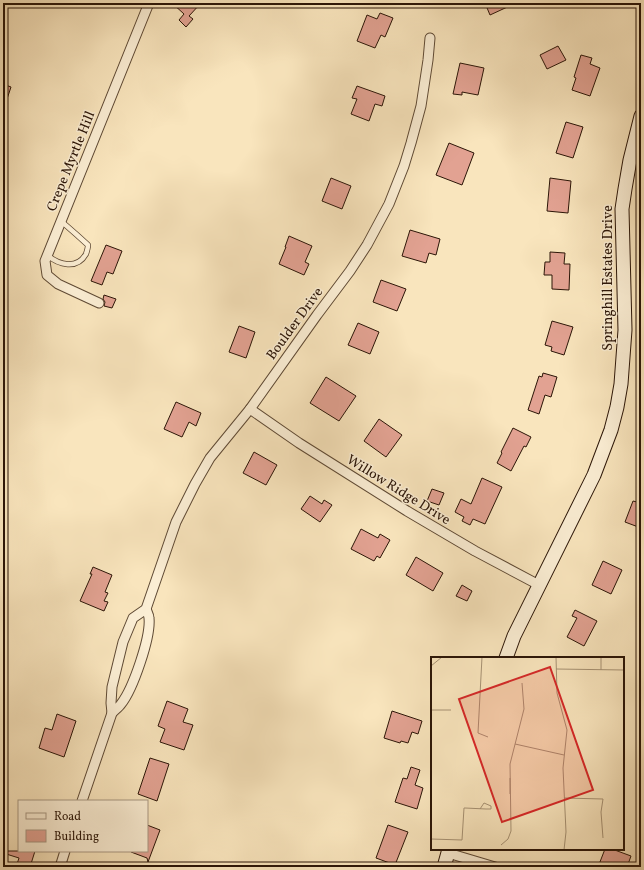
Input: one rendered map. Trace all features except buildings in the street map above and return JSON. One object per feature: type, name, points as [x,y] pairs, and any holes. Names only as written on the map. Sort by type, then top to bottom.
[{"type":"street","name":"Crepe Myrtle Hill","points":[[99,303],[58,284],[47,275],[45,261],[149,3]]},
{"type":"street","name":"Boulder Drive","points":[[82,800],[112,713],[112,687],[123,642],[133,618],[146,610],[176,522],[195,484],[210,458],[250,409],[350,271],[367,245],[389,204],[404,166],[421,106],[430,38]]},
{"type":"street","name":"Springhill Estates Drive","points":[[506,657],[514,636],[594,475],[609,435],[617,407],[621,384],[625,330],[622,210],[627,174],[641,116]]},
{"type":"street","name":"Willow Ridge Drive","points":[[250,409],[299,443],[407,511],[475,551],[539,585]]},
{"type":"street","name":"Boulder Drive","points":[[112,713],[121,704],[129,691],[143,653],[148,636],[149,623],[149,617],[146,610]]},
{"type":"street","points":[[444,867],[448,851],[495,867]]},
{"type":"street","points":[[60,867],[66,852]]},
{"type":"lane","points":[[47,255],[53,260],[66,265],[77,263],[86,254],[88,245],[61,220]]}]
